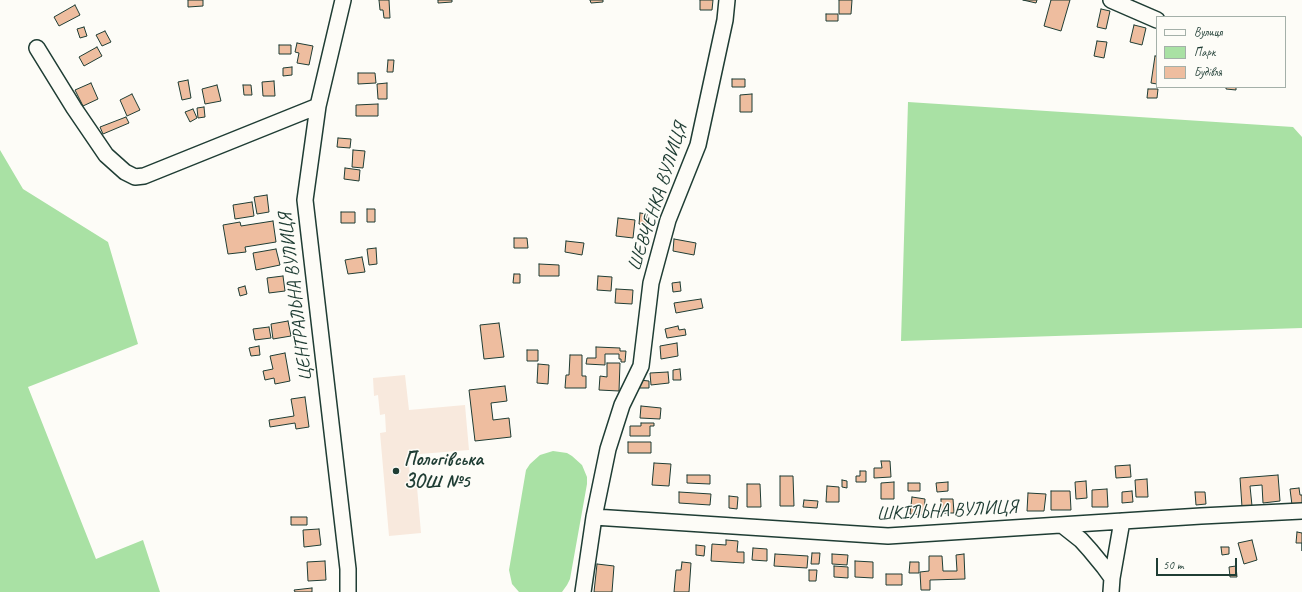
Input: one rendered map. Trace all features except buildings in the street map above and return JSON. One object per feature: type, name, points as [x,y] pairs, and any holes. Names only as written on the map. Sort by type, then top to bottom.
[{"type":"street","name":"ЦЕНТРАЛЬНА ВУЛИЦЯ","points":[[343,0],[318,106],[305,200],[348,569],[348,592]]},
{"type":"street","name":"ШЕВЧЕНКА ВУЛИЦЯ","points":[[583,592],[594,517],[608,449],[622,405],[641,366],[651,283],[668,220],[698,145],[725,20],[727,0]]},
{"type":"street","points":[[1111,0],[1156,20]]},
{"type":"street","points":[[37,48],[74,108],[106,155],[125,172],[135,176],[144,176],[318,106]]},
{"type":"street","name":"ШКІЛЬНА ВУЛИЦЯ","points":[[594,517],[888,536],[1200,516],[1302,512]]},
{"type":"street","points":[[1111,585],[1122,521]]},
{"type":"street","points":[[1062,525],[1081,540],[1104,567],[1111,585]]},
{"type":"shaded area","name":"Пологівська ЗОШ №5","points":[[405,375],[409,410],[465,405],[469,450],[408,455],[411,487],[417,487],[421,533],[389,536],[380,433],[386,432],[385,414],[380,415],[378,395],[374,396],[373,378]]},
{"type":"green space","points":[[908,102],[1293,127],[1302,137],[1302,328],[901,341]]},
{"type":"green space","points":[[0,150],[23,189],[108,242],[138,344],[28,387],[96,559],[143,540],[160,592],[0,592]]},
{"type":"green space","points":[[553,451],[567,453],[572,456],[582,465],[587,477],[570,579],[562,592],[519,592],[512,584],[509,570],[526,470],[540,455]]},
{"type":"place","name":"Пологівська ЗОШ №5","points":[[396,471]]}]
